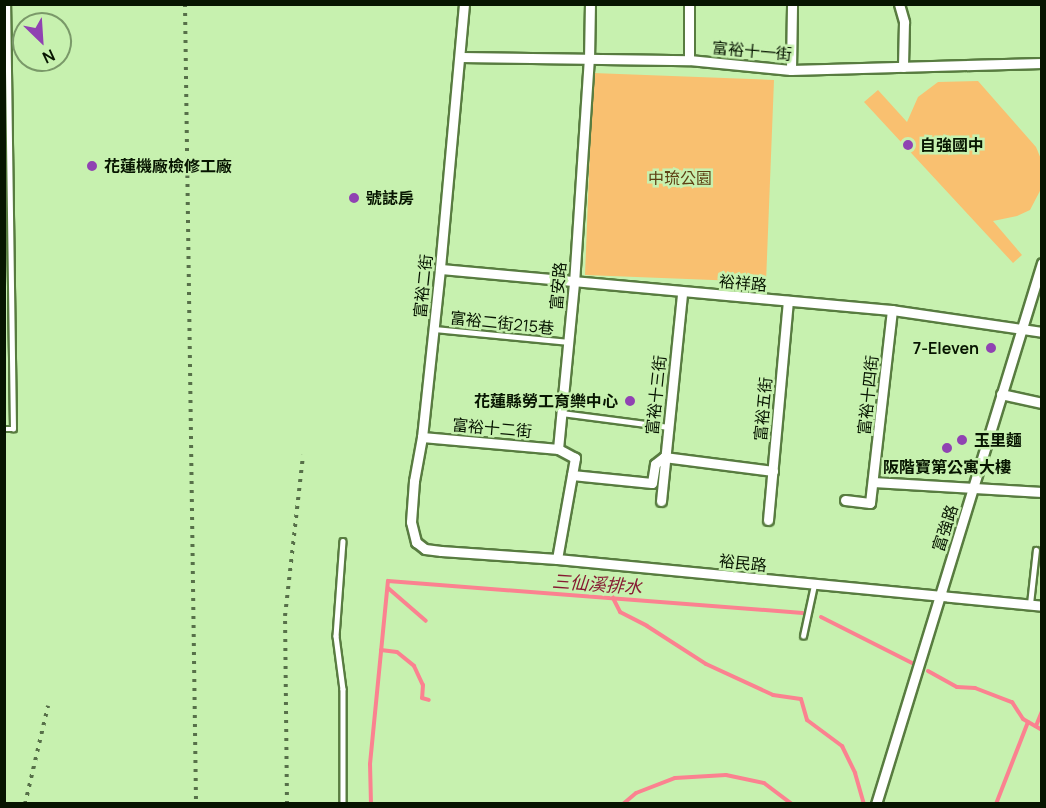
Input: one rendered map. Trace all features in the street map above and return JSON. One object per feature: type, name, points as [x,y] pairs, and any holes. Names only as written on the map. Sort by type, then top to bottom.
[{"type":"street","name":"富裕二街","points":[[441,551],[424,549],[416,543],[411,522],[414,481],[422,436],[434,329],[461,57],[464,4]]},
{"type":"street","name":"富安路","points":[[558,449],[574,283],[589,60],[590,4]]},
{"type":"street","points":[[689,4],[689,60]]},
{"type":"street","points":[[791,70],[792,4]]},
{"type":"street","points":[[899,4],[904,22],[903,67]]},
{"type":"street","name":"富裕十一街","points":[[461,57],[689,60],[791,70],[1041,63]]},
{"type":"street","name":"裕祥路","points":[[440,269],[682,293],[892,310],[1041,332]]},
{"type":"street","name":"富強路","points":[[876,804],[1041,269]]},
{"type":"street","name":"富裕十三街","points":[[662,501],[664,457],[682,293]]},
{"type":"street","name":"富裕五街","points":[[768,520],[788,301]]},
{"type":"street","name":"富裕十四街","points":[[845,500],[870,503],[892,310]]},
{"type":"street","points":[[1001,394],[1041,403]]},
{"type":"street","name":"富裕十二街","points":[[422,436],[558,449]]},
{"type":"street","points":[[557,559],[575,458],[558,449]]},
{"type":"street","points":[[572,475],[652,483],[655,464],[664,457],[773,471]]},
{"type":"street","points":[[873,482],[974,486],[1041,492]]},
{"type":"street","name":"裕民路","points":[[441,551],[557,559],[1041,606]]},
{"type":"lane","points":[[4,429],[13,429],[7,4]]},
{"type":"lane","name":"富裕二街215巷","points":[[434,329],[569,342]]},
{"type":"lane","points":[[4,377],[12,377]]},
{"type":"lane","points":[[562,413],[668,427]]},
{"type":"lane","points":[[343,541],[336,636],[343,690],[343,804]]},
{"type":"lane","points":[[1030,604],[1036,549]]},
{"type":"lane","points":[[803,636],[814,585]]},
{"type":"green space","name":"中琉公園","points":[[593,73],[774,80],[766,282],[585,275]]},
{"type":"green space","points":[[978,81],[1036,147],[1041,159],[1041,189],[1030,210],[1017,216],[993,221],[1022,255],[1013,263],[864,102],[878,90],[907,122],[918,97],[938,82]]},
{"type":"waterway","name":"三仙溪排水","points":[[371,804],[370,764],[388,581],[803,613]]},
{"type":"waterway","points":[[388,588],[426,621]]},
{"type":"waterway","points":[[612,596],[620,612],[647,626],[706,664],[773,695],[801,699],[807,720],[842,746],[855,773],[864,804]]},
{"type":"waterway","name":"三仙溪排水","points":[[821,617],[912,663]]},
{"type":"waterway","points":[[381,650],[397,652],[414,666],[423,685],[422,698],[429,700]]},
{"type":"waterway","name":"三仙溪排水","points":[[928,671],[957,687],[975,688],[1012,702],[1023,719],[1042,730]]},
{"type":"waterway","points":[[1036,726],[1042,711]]},
{"type":"waterway","points":[[996,804],[1028,722]]},
{"type":"waterway","points":[[623,804],[636,793],[675,778],[726,775],[764,783],[792,804]]},
{"type":"railway","points":[[185,4],[196,804]]},
{"type":"railway","points":[[287,804],[285,616],[303,455]]},
{"type":"railway","points":[[25,804],[48,706]]},
{"type":"place","name":"自強國中","points":[[908,145]]},
{"type":"place","name":"花蓮機廠檢修工廠","points":[[92,166]]},
{"type":"place","name":"號誌房","points":[[354,198]]},
{"type":"place","name":"7-Eleven","points":[[991,348]]},
{"type":"place","name":"花蓮縣勞工育樂中心","points":[[630,401]]},
{"type":"place","name":"玉里麵","points":[[962,440]]},
{"type":"place","name":"阪階寶第公寓大樓","points":[[947,448]]}]
